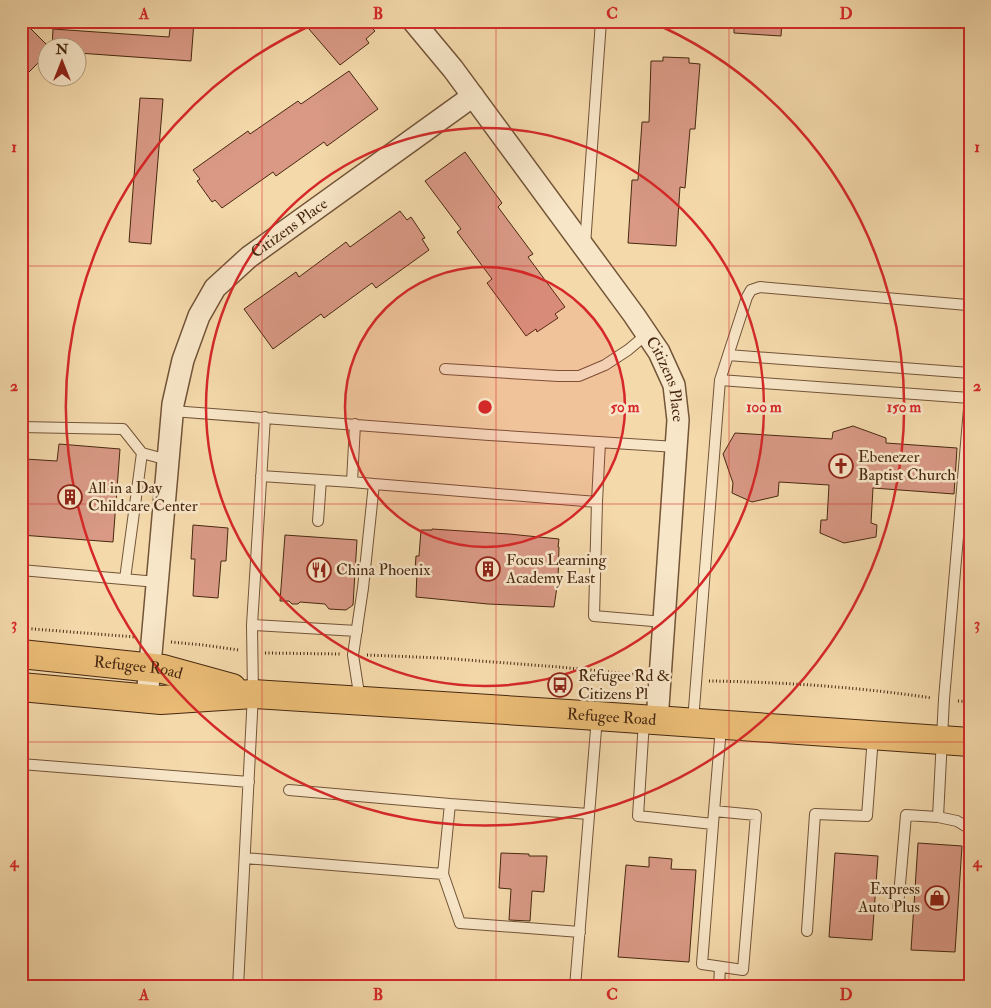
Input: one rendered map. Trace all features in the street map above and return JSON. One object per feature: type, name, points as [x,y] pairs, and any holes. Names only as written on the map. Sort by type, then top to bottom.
[{"type":"main road","name":"Refugee Road","points":[[21,654],[163,669],[253,694]]},
{"type":"main road","name":"Refugee Road","points":[[21,688],[161,700],[253,694],[970,742]]},
{"type":"street","name":"Citizens Place","points":[[413,21],[453,69],[660,352],[674,385],[678,420],[664,622],[650,720]]},
{"type":"street","name":"Citizens Place","points":[[147,699],[172,411],[183,360],[199,316],[215,288],[250,257],[473,96]]},
{"type":"lane","points":[[585,249],[601,21]]},
{"type":"lane","points":[[693,723],[720,380],[747,297],[751,290],[760,287],[970,307]]},
{"type":"lane","points":[[445,369],[579,376],[605,365],[628,350],[647,334]]},
{"type":"lane","points":[[728,355],[970,373]]},
{"type":"lane","points":[[720,380],[970,397],[941,740],[938,817]]},
{"type":"lane","points":[[172,411],[676,447]]},
{"type":"lane","points":[[238,987],[253,694],[252,625],[264,418]]},
{"type":"lane","points":[[352,482],[355,424]]},
{"type":"lane","points":[[21,427],[123,429],[142,453],[168,460]]},
{"type":"lane","points":[[600,442],[594,616],[664,622]]},
{"type":"lane","points":[[125,579],[142,453]]},
{"type":"lane","points":[[261,476],[597,502]]},
{"type":"lane","points":[[318,521],[321,480]]},
{"type":"lane","points":[[360,701],[353,655],[358,631],[374,484]]},
{"type":"lane","points":[[21,570],[157,582]]},
{"type":"lane","points":[[252,625],[358,631]]},
{"type":"lane","points":[[575,987],[597,716]]},
{"type":"lane","points":[[650,720],[638,816],[713,824]]},
{"type":"lane","points":[[714,811],[756,815],[743,970],[702,964],[714,811],[721,725]]},
{"type":"lane","points":[[807,931],[815,814],[867,816],[873,735]]},
{"type":"lane","points":[[21,764],[248,782]]},
{"type":"lane","points":[[289,790],[589,814]]},
{"type":"lane","points":[[450,804],[444,874],[460,924],[580,932]]},
{"type":"lane","points":[[898,907],[906,815],[938,817],[957,821],[970,829]]},
{"type":"lane","points":[[245,858],[444,874]]},
{"type":"lane","points":[[719,987],[720,967]]},
{"type":"path","points":[[21,628],[135,637]]},
{"type":"path","points":[[168,642],[232,650]]},
{"type":"path","points":[[260,653],[343,654]]},
{"type":"path","points":[[363,655],[441,658],[638,675]]},
{"type":"path","points":[[710,681],[881,691],[932,698]]},
{"type":"path","points":[[957,701],[970,702]]},
{"type":"building","points":[[21,21],[23,21],[40,38],[38,38],[38,63],[21,80]]},
{"type":"building","points":[[171,21],[194,21],[191,61],[88,54],[88,38],[53,38],[53,29],[169,37]]},
{"type":"building","points":[[302,21],[366,21],[375,31],[366,39],[369,43],[340,65]]},
{"type":"building","points":[[734,21],[782,21],[781,36],[734,33]]},
{"type":"building","points":[[663,57],[689,58],[689,63],[700,64],[695,129],[690,129],[685,188],[680,187],[676,246],[628,243],[632,180],[638,180],[642,122],[649,122],[651,61],[663,61]]},
{"type":"building","points":[[349,71],[378,109],[327,146],[324,142],[276,176],[273,172],[222,208],[215,200],[212,202],[197,181],[200,179],[193,170],[248,131],[250,134],[298,101],[301,104]]},
{"type":"building","points":[[140,98],[163,99],[151,244],[129,242]]},
{"type":"building","points":[[465,152],[502,203],[498,207],[533,254],[528,257],[565,307],[555,314],[558,318],[537,332],[536,329],[526,336],[487,283],[492,279],[457,232],[461,229],[425,181]]},
{"type":"building","points":[[400,211],[407,220],[411,217],[425,238],[422,239],[429,250],[376,288],[372,283],[324,318],[321,314],[273,349],[244,309],[296,272],[299,277],[346,242],[350,247]]},
{"type":"building","name":"Ebenezer Baptist Church","points":[[853,426],[886,438],[886,443],[957,448],[954,494],[873,488],[871,523],[877,525],[876,537],[844,543],[820,533],[821,520],[827,520],[829,485],[779,482],[778,496],[752,502],[732,493],[733,483],[723,454],[735,433],[832,439],[833,432]]},
{"type":"building","name":"All in a Day Childcare Center","points":[[59,444],[120,449],[113,542],[21,535],[25,459],[57,461]]},
{"type":"building","points":[[193,525],[228,528],[226,561],[221,561],[218,598],[193,596],[195,559],[191,559]]},
{"type":"building","name":"Focus Learning Academy East","points":[[432,529],[559,539],[558,580],[554,607],[488,604],[416,597],[416,556],[419,556],[421,530]]},
{"type":"building","name":"China Phoenix","points":[[285,535],[357,540],[353,605],[346,610],[329,609],[325,604],[300,602],[292,604],[289,601],[280,601]]},
{"type":"building","name":"Express Auto Plus","points":[[918,843],[962,846],[955,952],[911,950]]},
{"type":"building","points":[[501,853],[547,856],[544,892],[532,891],[530,921],[509,920],[511,889],[499,888]]},
{"type":"building","points":[[835,853],[878,856],[872,940],[829,937]]},
{"type":"building","points":[[649,857],[672,859],[671,869],[696,870],[689,962],[618,957],[626,865],[649,867]]},
{"type":"place","name":"Ebenezer Baptist Church","points":[[841,466]]},
{"type":"place","name":"All in a Day Childcare Center","points":[[70,497]]},
{"type":"place","name":"Focus Learning Academy East","points":[[488,569]]},
{"type":"place","name":"China Phoenix","points":[[319,570]]},
{"type":"place","name":"Refugee Rd & Citizens Pl","points":[[560,685]]},
{"type":"place","name":"Express Auto Plus","points":[[937,898]]}]
